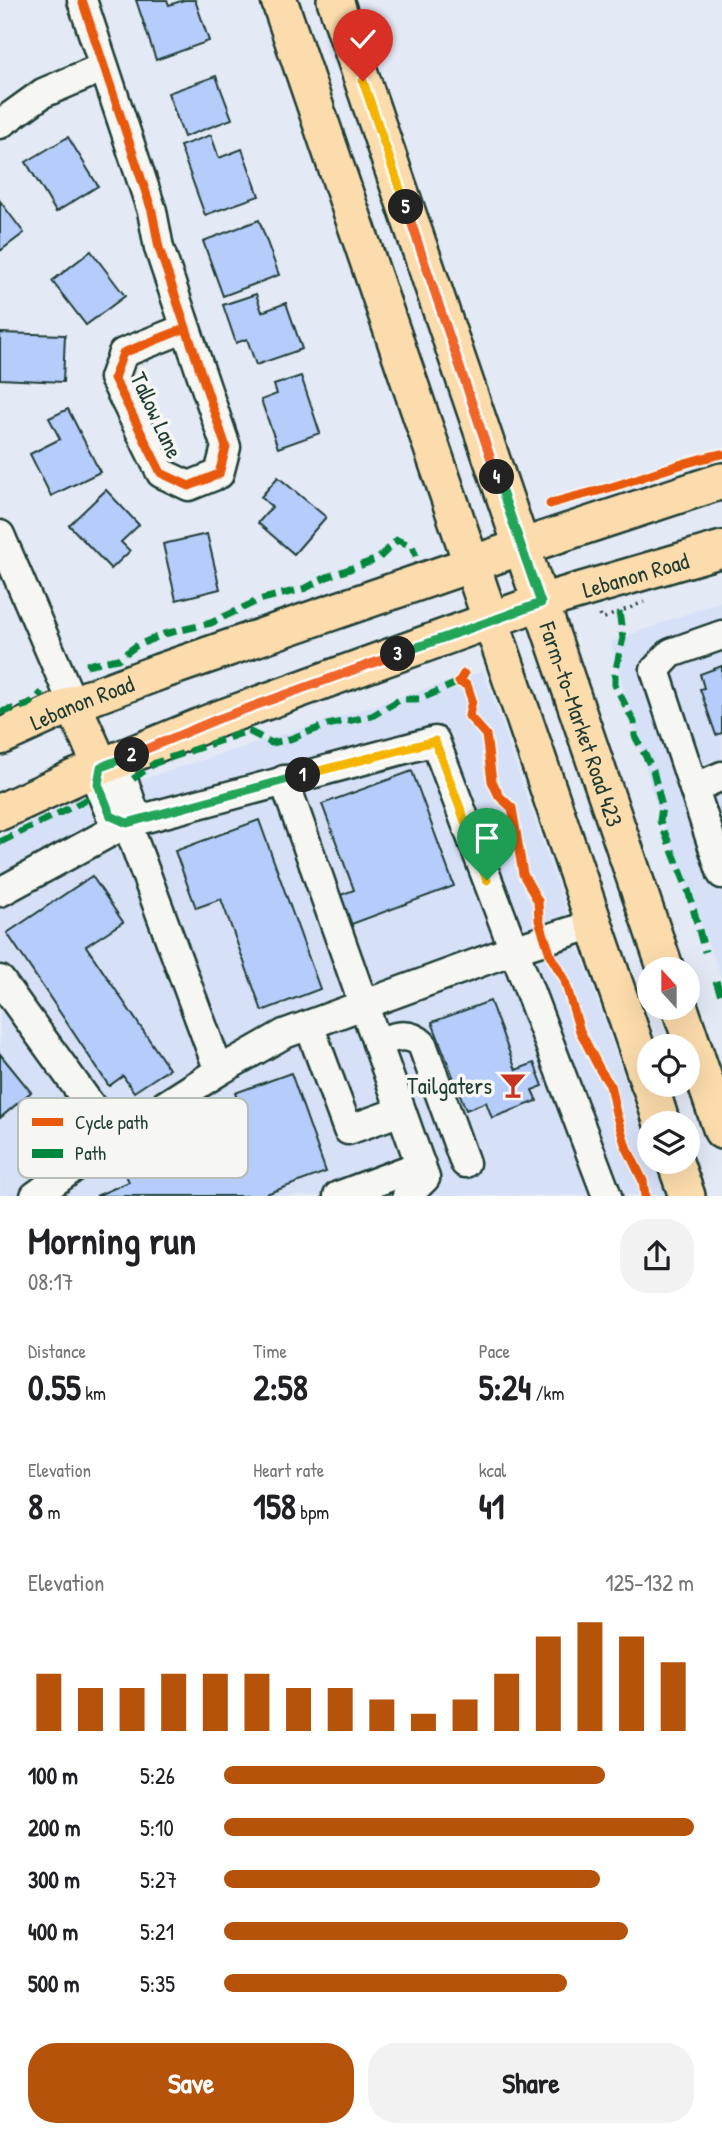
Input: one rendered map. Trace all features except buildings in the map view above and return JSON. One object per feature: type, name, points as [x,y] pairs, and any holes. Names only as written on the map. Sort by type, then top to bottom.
[{"type":"main road","points":[[279,0],[637,1050]]},
{"type":"main road","name":"Farm-to-Market Road 423","points":[[335,0],[662,957]]},
{"type":"main road","name":"Lebanon Road","points":[[0,737],[73,704],[471,564],[722,481]]},
{"type":"main road","name":"Lebanon Road","points":[[0,812],[218,719],[541,603],[722,549]]},
{"type":"main road","points":[[73,704],[101,767]]},
{"type":"main road","points":[[684,1020],[722,1130]]},
{"type":"main road","points":[[679,1174],[687,1195]]},
{"type":"street","name":"Tallow Lane","points":[[82,0],[152,211],[159,248],[186,328],[226,447],[219,474],[189,486],[161,473],[114,378],[123,353],[186,328]]},
{"type":"street","points":[[0,124],[43,93],[104,67]]},
{"type":"street","points":[[0,535],[73,704]]},
{"type":"street","points":[[722,635],[671,653],[655,670],[722,874]]},
{"type":"street","points":[[0,892],[127,823],[435,741],[607,1195]]},
{"type":"street","points":[[101,767],[98,784],[111,816],[127,823],[219,1071]]},
{"type":"street","points":[[694,788],[722,776]]},
{"type":"street","points":[[284,780],[425,1178],[407,1195]]},
{"type":"street","points":[[177,1098],[285,1034],[513,950],[594,925]]},
{"type":"street","points":[[0,980],[85,1098]]},
{"type":"street","points":[[309,1025],[348,1130],[401,1111]]},
{"type":"street","points":[[377,1043],[404,1035],[414,1037],[422,1044],[465,1163]]},
{"type":"street","points":[[338,1195],[421,1166]]},
{"type":"street","points":[[35,1195],[59,1178]]},
{"type":"shaded area","points":[[722,601],[722,980],[652,791],[611,642]]},
{"type":"shaded area","points":[[483,671],[637,1115],[637,1174],[658,1174],[665,1195],[0,1196],[0,838],[80,799]]},
{"type":"marked path","points":[[86,665],[118,659],[136,646],[164,634],[211,623],[259,600],[306,588],[327,577],[378,559],[397,540],[412,546],[416,556]]},
{"type":"marked path","points":[[619,612],[623,638],[615,685],[634,722],[635,736],[653,770],[662,807],[660,821],[688,890],[705,952]]},
{"type":"marked path","points":[[133,779],[155,763],[248,731],[272,743],[290,739],[327,725],[372,716],[401,699],[420,699],[459,682]]},
{"type":"marked path","points":[[0,712],[28,704],[42,692]]},
{"type":"marked path","points":[[0,842],[94,796]]},
{"type":"marked path","points":[[716,981],[722,998]]},
{"type":"cycle path","points":[[82,0],[152,211],[159,248],[226,447],[219,474],[189,486],[161,473],[114,378],[123,353],[186,328]]},
{"type":"cycle path","points":[[550,504],[722,454]]},
{"type":"cycle path","points":[[464,674],[459,682],[467,685],[472,700],[469,716],[486,735],[492,781],[499,796],[512,808],[523,874],[538,901],[539,920],[551,957],[564,978],[580,1031],[610,1085],[625,1144],[643,1181],[645,1196]]},
{"type":"place","name":"Tailgaters","points":[[513,1085]]},
{"type":"route","points":[[363,81],[541,603],[218,719],[101,767],[98,784],[111,816],[127,823],[435,741],[487,880]]}]
